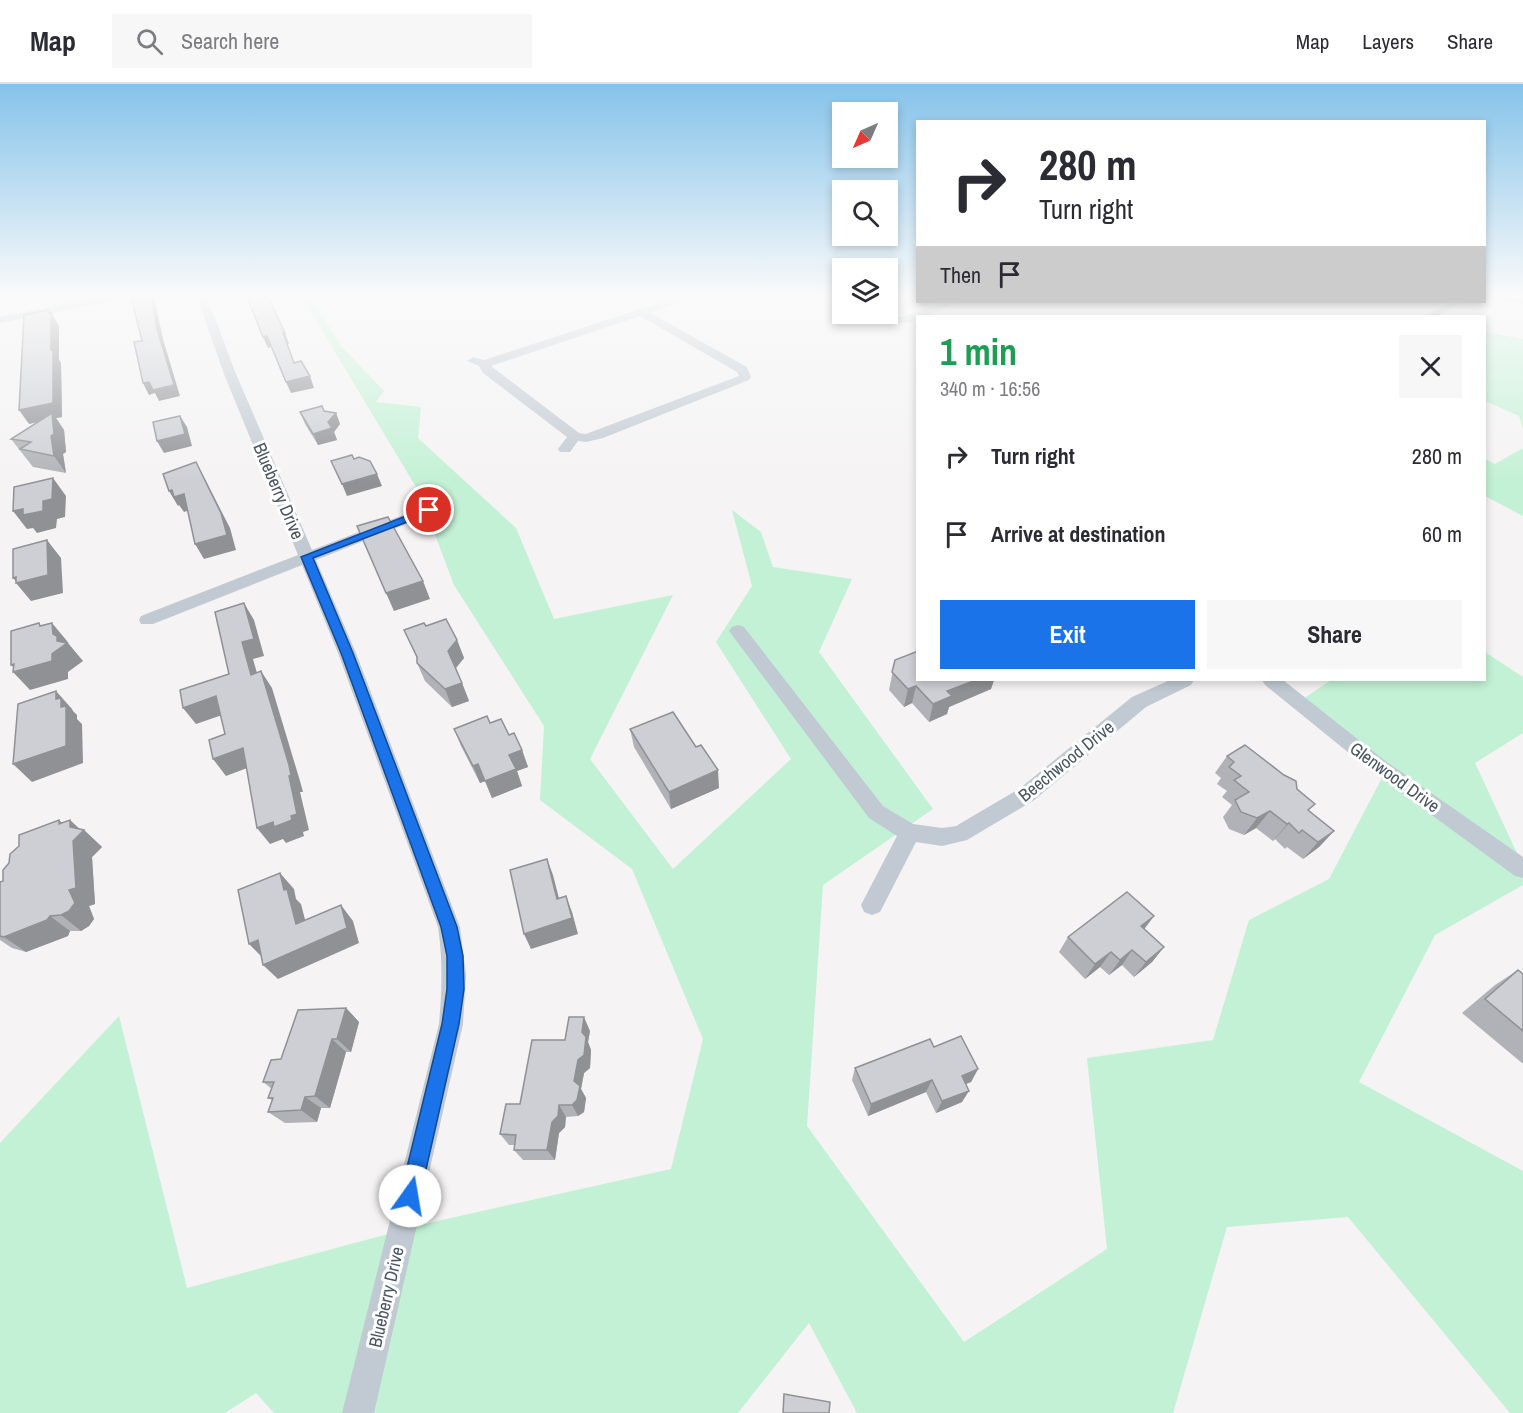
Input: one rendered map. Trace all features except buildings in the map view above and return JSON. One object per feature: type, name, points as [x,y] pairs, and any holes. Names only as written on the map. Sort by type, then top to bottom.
[{"type":"street","name":"Blueberry Drive","points":[[225,359],[347,653],[445,915],[455,956],[456,989],[451,1024],[358,1413]]},
{"type":"street","points":[[487,359],[477,362],[575,436],[586,438],[745,377],[743,370],[724,359]]},
{"type":"street","points":[[565,449],[575,436]]},
{"type":"street","points":[[147,620],[429,510]]},
{"type":"street","name":"Beechwood Drive","points":[[738,632],[876,812],[892,824],[910,832],[942,837],[960,834],[1026,795],[1139,702],[1183,681]]},
{"type":"street","name":"Glenwood Drive","points":[[1272,681],[1377,765],[1523,869]]},
{"type":"street","points":[[872,905],[910,832]]},
{"type":"green space","points":[[339,359],[353,359],[384,391],[376,402],[421,407],[418,438],[516,528],[554,619],[673,595],[590,759],[673,869],[791,759],[716,642],[752,586],[732,510],[761,532],[773,567],[852,579],[819,652],[933,809],[823,885],[807,1126],[964,1342],[1107,1249],[1087,1058],[1213,1040],[1249,920],[1329,879],[1383,776],[1297,703],[1330,681],[1486,681],[1486,653],[1523,677],[1523,733],[1475,763],[1523,866],[1523,885],[1435,935],[1359,1082],[1523,1171],[1523,1413],[1510,1413],[1348,1217],[1227,1227],[1173,1413],[857,1413],[809,1323],[738,1413],[274,1413],[256,1393],[225,1413],[0,1413],[0,1143],[119,1016],[187,1288],[433,1222],[671,1169],[703,1039],[632,869],[540,800],[544,726],[454,585],[419,492]]},
{"type":"green space","points":[[1486,359],[1523,359],[1523,428],[1519,416],[1486,401]]},
{"type":"green space","points":[[1523,448],[1523,516],[1486,497],[1486,460],[1495,464]]},
{"type":"route","points":[[410,1196],[451,1024],[456,989],[455,956],[449,927],[347,653],[307,557],[429,510]]}]
